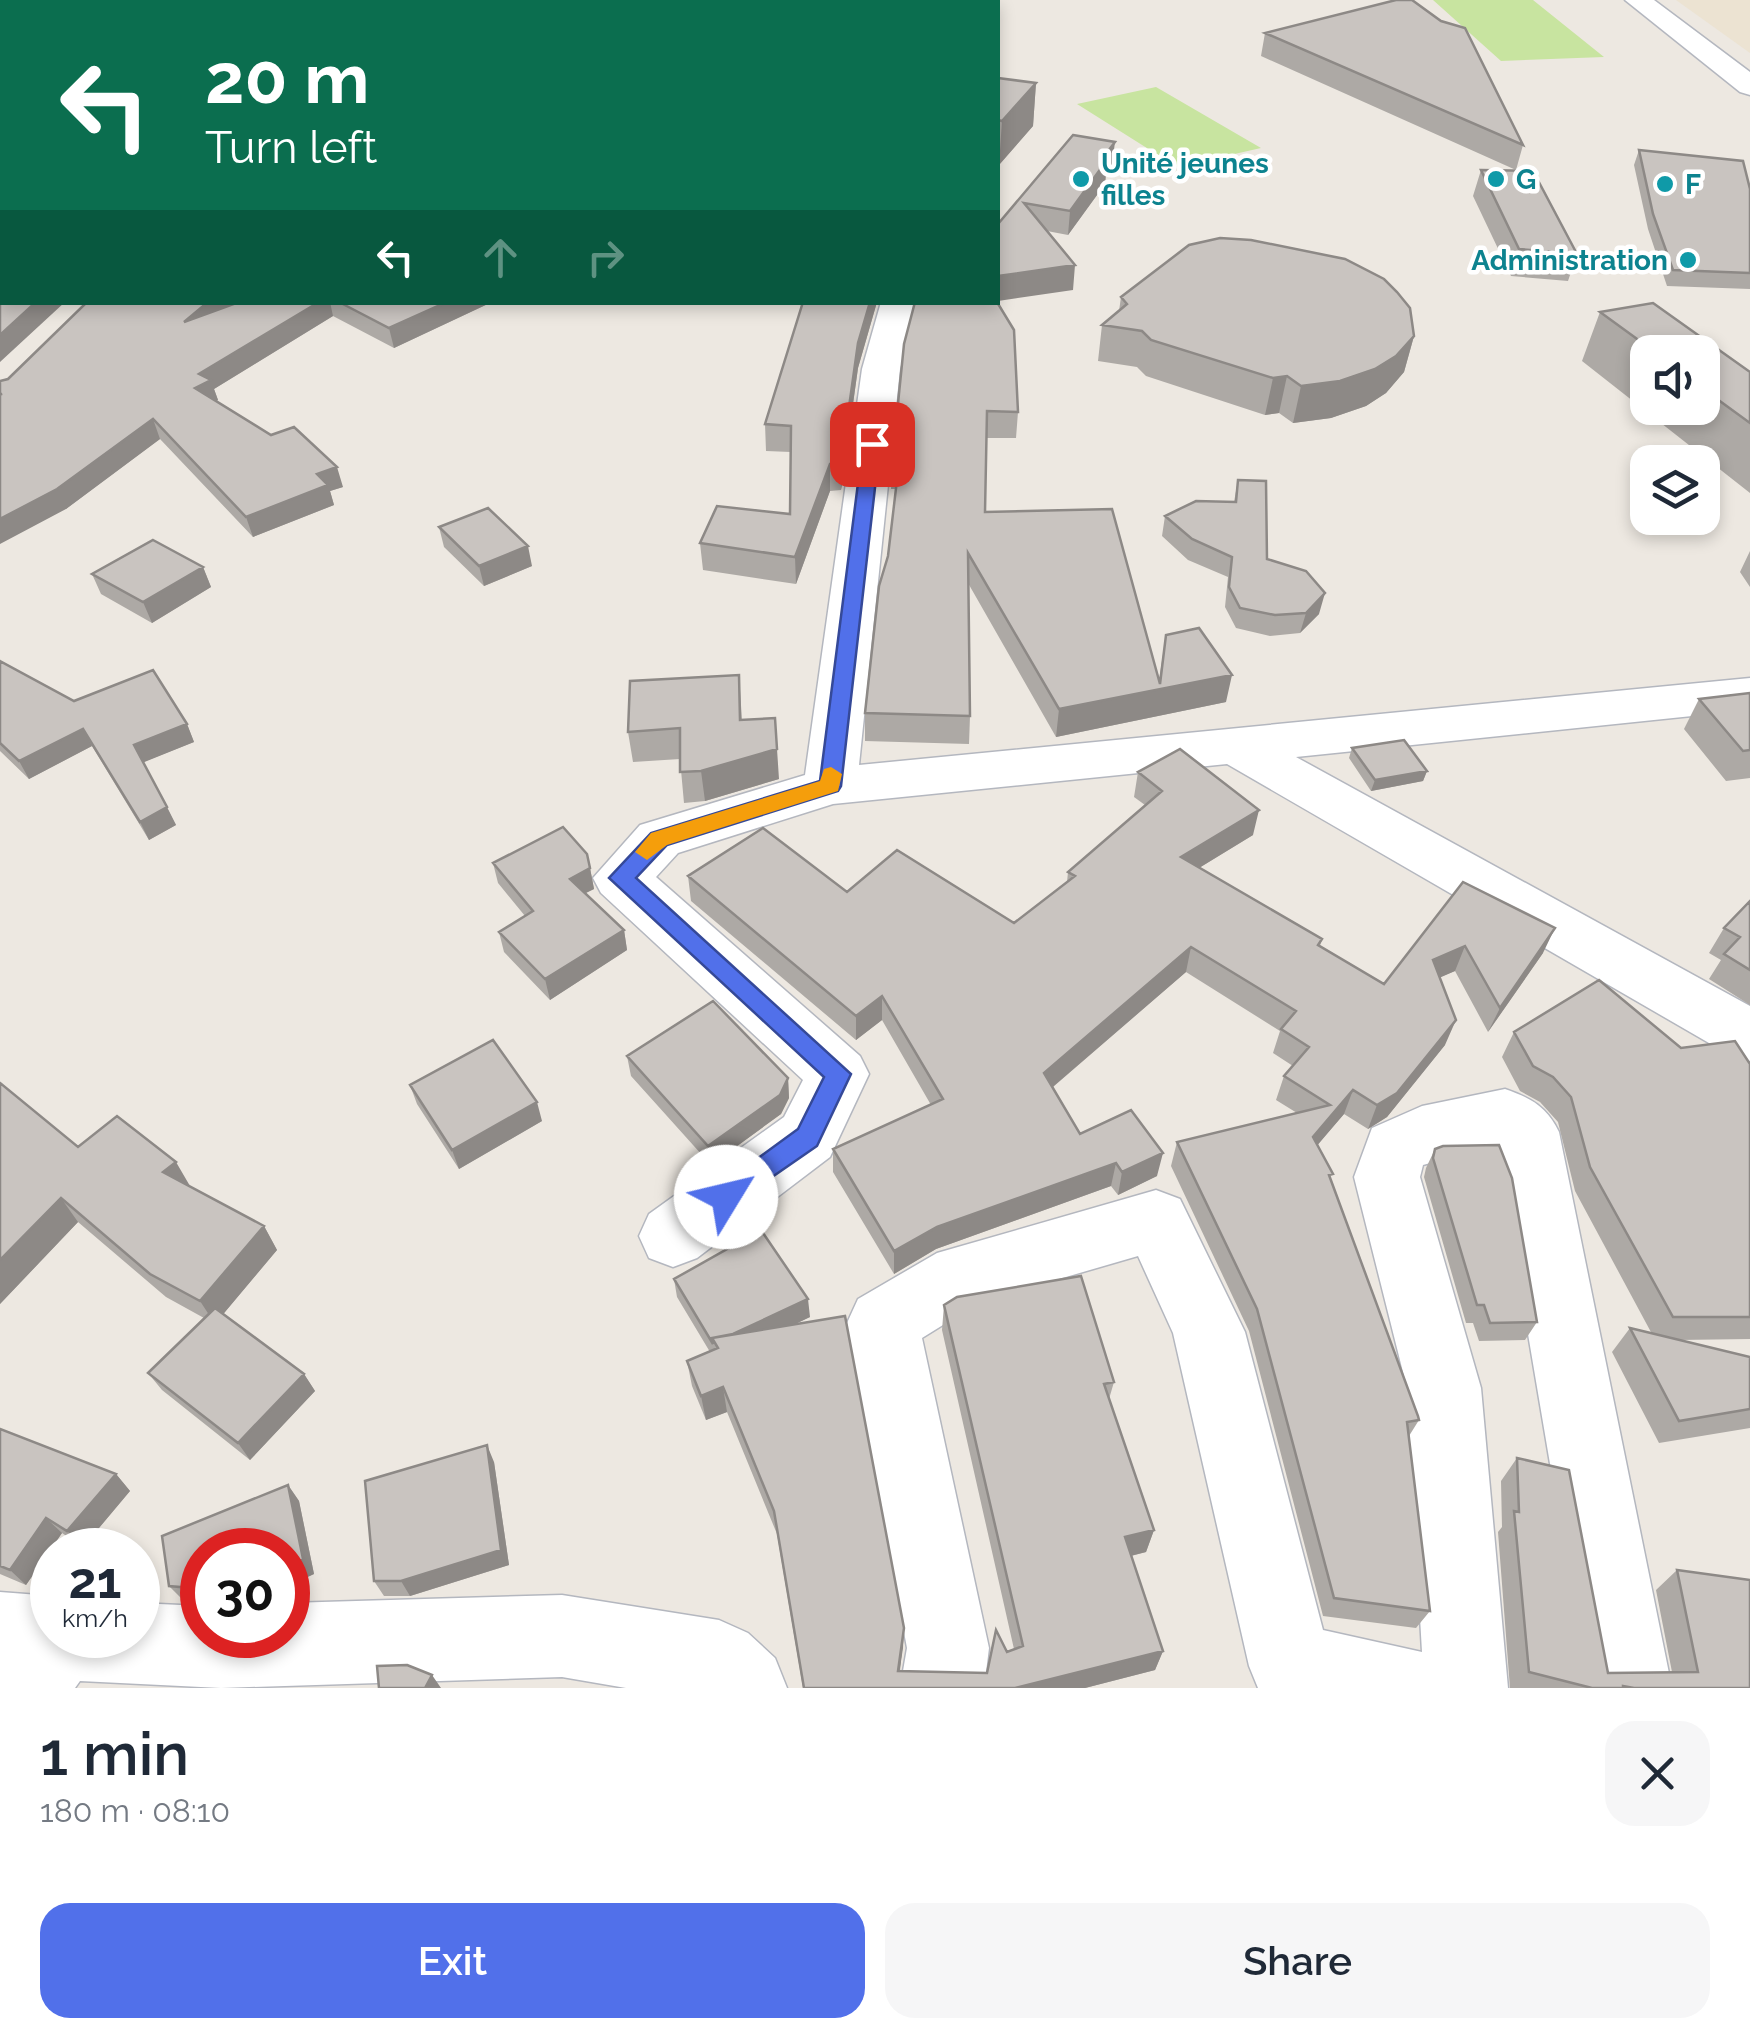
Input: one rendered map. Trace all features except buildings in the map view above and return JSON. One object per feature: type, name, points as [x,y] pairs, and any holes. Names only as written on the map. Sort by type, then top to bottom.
[{"type":"street","points":[[1638,0],[1750,86]]},
{"type":"street","points":[[1666,0],[1750,60]]},
{"type":"street","points":[[830,786],[881,368],[898,305]]},
{"type":"street","points":[[672,1236],[808,1138],[838,1074],[621,878],[659,839],[830,786],[1750,694]]},
{"type":"street","points":[[1236,746],[1750,1036]]},
{"type":"street","points":[[1466,1688],[1444,1388],[1387,1177],[1395,1148],[1422,1134],[1505,1116],[1526,1132],[1630,1688]]},
{"type":"street","points":[[942,1688],[948,1648],[884,1324],[962,1276],[1156,1220],[1209,1332],[1290,1666],[1408,1688]]},
{"type":"street","points":[[28,1653],[179,1648],[353,1665],[562,1636],[719,1662],[746,1688]]},
{"type":"shaded area","points":[[1676,0],[1750,0],[1750,53]]},
{"type":"green space","points":[[1433,0],[1533,0],[1604,57],[1501,61]]},
{"type":"green space","points":[[1156,87],[1261,148],[1177,167],[1077,104]]},
{"type":"slow traffic","points":[[647,852],[659,839],[830,786],[831,774]]},
{"type":"place","name":"Unité jeunes filles","points":[[1081,179]]},
{"type":"place","name":"G","points":[[1496,179]]},
{"type":"place","name":"F","points":[[1665,184]]},
{"type":"place","name":"Administration","points":[[1688,260]]},
{"type":"route","points":[[726,1197],[808,1138],[838,1074],[747,987],[658,914],[621,878],[659,839],[830,786],[872,444]]}]
